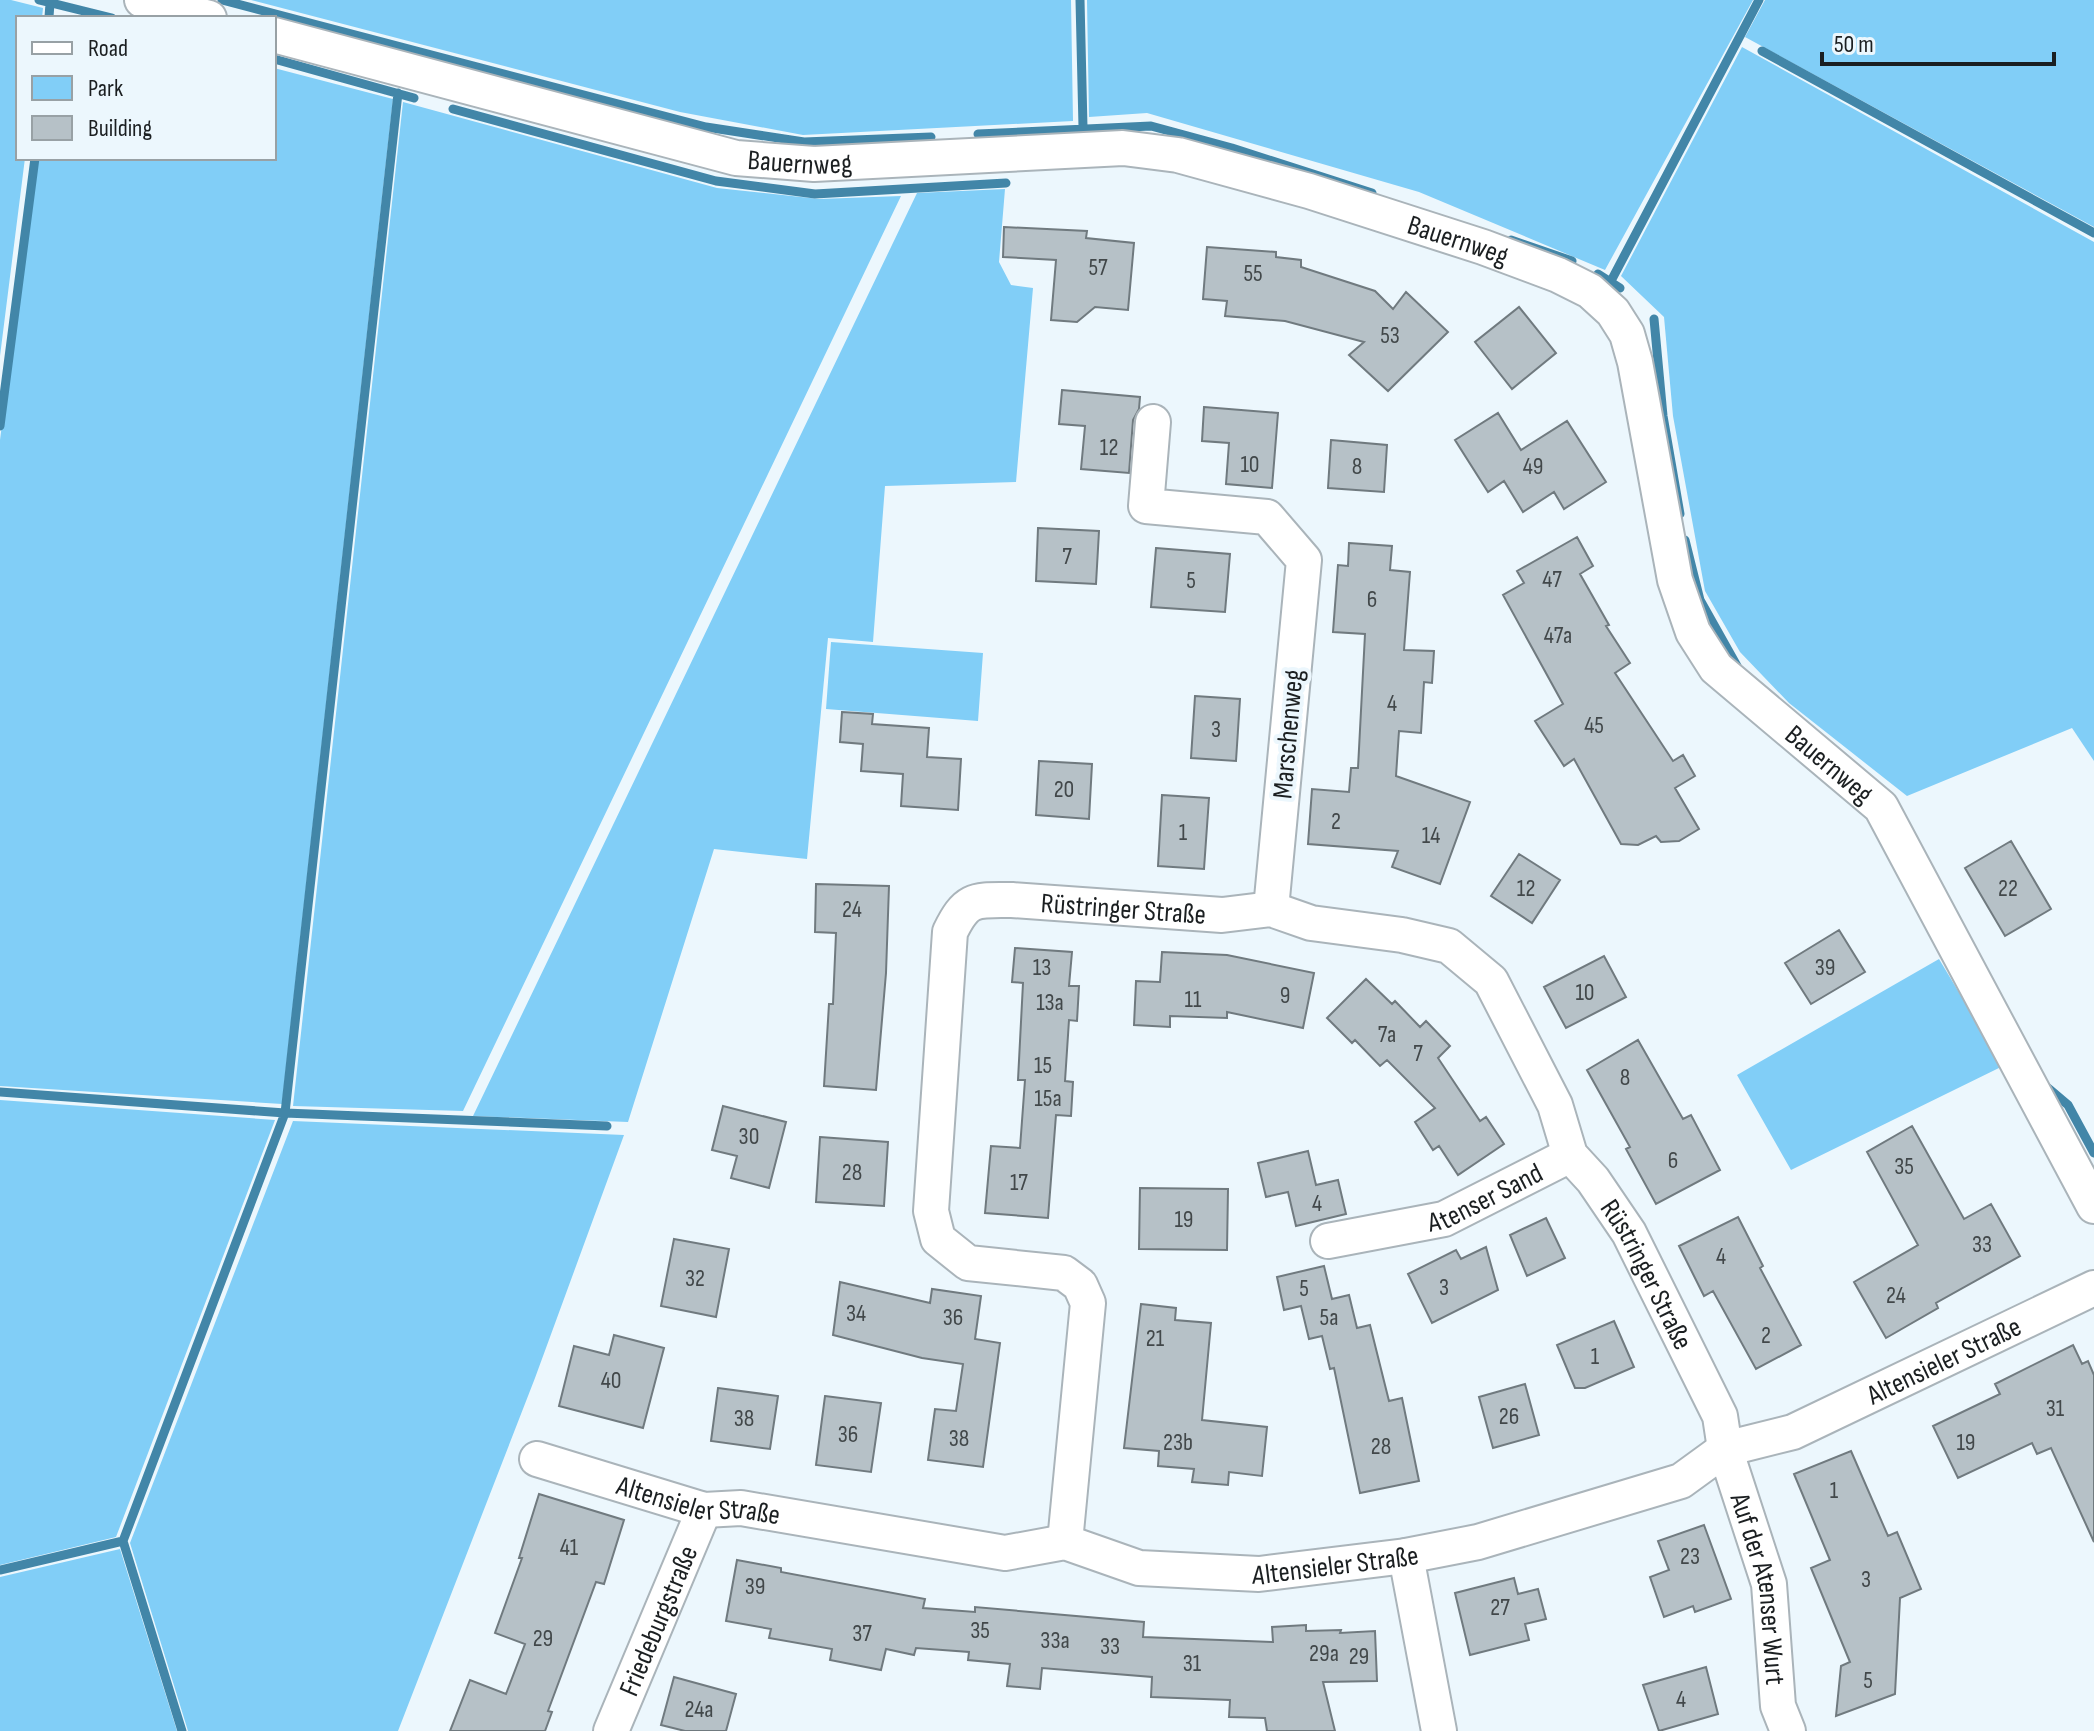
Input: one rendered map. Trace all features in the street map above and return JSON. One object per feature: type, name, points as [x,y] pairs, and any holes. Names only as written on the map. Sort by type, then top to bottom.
[{"type":"street","points":[[142,0],[202,16]]},
{"type":"street","name":"Bauernweg","points":[[276,36],[736,158],[814,164],[1123,148],[1178,155],[1309,191],[1483,247],[1558,275],[1590,291],[1613,312],[1627,334],[1635,362],[1675,580],[1693,632],[1716,668],[1881,807],[2094,1206]]},
{"type":"street","name":"Marschenweg","points":[[1153,422],[1146,506],[1267,517],[1304,560],[1271,909]]},
{"type":"street","name":"Rüstringer Straße","points":[[1065,1542],[1088,1303],[1080,1285],[1064,1273],[968,1263],[938,1239],[931,1211],[950,932],[961,910],[981,900],[1222,915],[1271,909],[1311,923],[1402,935],[1449,946],[1491,981],[1555,1105],[1570,1155],[1593,1180],[1629,1233],[1720,1416],[1725,1449]]},
{"type":"street","name":"Atenser Sand","points":[[1328,1241],[1444,1219],[1570,1155]]},
{"type":"street","name":"Altensieler Straße","points":[[537,1459],[704,1510],[741,1508],[1005,1553],[1065,1542],[1139,1568],[1259,1574],[1406,1556],[1478,1542],[1681,1481],[1725,1449],[1793,1432],[2094,1288]]},
{"type":"street","name":"Auf der Atenser Wurt","points":[[1725,1449],[1769,1584],[1778,1706],[1788,1731]]},
{"type":"street","name":"Friedeburgstraße","points":[[611,1731],[704,1510]]},
{"type":"street","points":[[1406,1556],[1439,1731]]},
{"type":"green space","points":[[0,0],[11,0],[43,8],[42,16],[16,16],[16,160],[25,160],[0,356]]},
{"type":"green space","points":[[251,0],[1071,0],[1073,121],[803,135],[680,112]]},
{"type":"green space","points":[[1087,0],[1753,0],[1605,270],[1419,192],[1147,113],[1089,117]]},
{"type":"green space","points":[[1765,0],[2094,0],[2094,227],[1745,37]]},
{"type":"green space","points":[[1742,47],[2094,242],[2094,761],[2072,728],[1907,796],[1789,703],[1740,652],[1705,591],[1673,416],[1664,317],[1621,276]]},
{"type":"green space","points":[[276,69],[393,99],[282,1104],[0,1086],[0,440],[36,160],[276,160]]},
{"type":"green space","points":[[403,102],[717,188],[819,199],[901,196],[463,1111],[293,1106]]},
{"type":"green space","points":[[1005,189],[999,262],[1011,285],[1033,288],[1016,482],[885,486],[873,642],[828,638],[807,859],[714,849],[628,1122],[473,1116],[917,193]]},
{"type":"green space","points":[[831,642],[983,653],[978,721],[826,709]]},
{"type":"green space","points":[[1939,959],[2003,1066],[1791,1170],[1737,1075]]},
{"type":"green space","points":[[0,1100],[275,1120],[116,1537],[0,1565]]},
{"type":"green space","points":[[293,1121],[624,1135],[535,1378],[398,1731],[188,1731],[130,1543]]},
{"type":"green space","points":[[120,1549],[177,1731],[0,1731],[0,1577]]},
{"type":"building","points":[[1004,227],[1087,231],[1086,238],[1134,243],[1128,310],[1095,307],[1077,322],[1051,320],[1056,260],[1003,257]]},
{"type":"building","points":[[1207,247],[1276,252],[1276,257],[1301,260],[1301,267],[1375,291],[1393,309],[1406,292],[1448,332],[1388,391],[1349,355],[1364,342],[1285,321],[1225,316],[1227,301],[1203,299]]},
{"type":"building","points":[[1519,307],[1556,353],[1512,389],[1475,342]]},
{"type":"building","points":[[1062,390],[1140,397],[1139,409],[1133,420],[1129,473],[1081,469],[1085,426],[1059,424]]},
{"type":"building","points":[[1204,407],[1278,413],[1272,488],[1226,484],[1229,443],[1202,441]]},
{"type":"building","points":[[1498,413],[1521,450],[1567,421],[1606,482],[1564,509],[1554,492],[1523,512],[1504,481],[1488,492],[1455,440]]},
{"type":"building","points":[[1331,440],[1387,445],[1384,492],[1328,488]]},
{"type":"building","points":[[1038,528],[1099,531],[1096,584],[1036,581]]},
{"type":"building","points":[[1577,537],[1593,566],[1580,574],[1609,625],[1606,626],[1630,663],[1615,673],[1673,761],[1683,755],[1695,776],[1675,788],[1699,829],[1679,841],[1661,842],[1656,836],[1638,845],[1621,844],[1574,759],[1564,766],[1535,721],[1563,704],[1503,595],[1524,583],[1517,571]]},
{"type":"building","points":[[1349,543],[1392,546],[1390,570],[1410,572],[1404,650],[1434,651],[1432,683],[1424,682],[1421,733],[1399,731],[1396,776],[1470,802],[1440,884],[1392,867],[1398,851],[1308,844],[1312,789],[1349,792],[1351,768],[1358,768],[1365,634],[1333,632],[1338,565],[1348,566]]},
{"type":"building","points":[[1156,548],[1230,554],[1225,612],[1151,607]]},
{"type":"building","points":[[1195,696],[1240,699],[1236,761],[1191,758]]},
{"type":"building","points":[[842,712],[873,714],[872,724],[929,728],[927,757],[961,759],[958,810],[901,806],[903,774],[861,771],[863,744],[840,742]]},
{"type":"building","points":[[1039,761],[1092,764],[1089,819],[1036,815]]},
{"type":"building","points":[[1162,795],[1209,798],[1204,869],[1158,866]]},
{"type":"building","points":[[2011,841],[2051,909],[2005,936],[1965,868]]},
{"type":"building","points":[[1519,854],[1560,880],[1532,923],[1491,896]]},
{"type":"building","points":[[816,884],[889,886],[886,973],[876,1090],[824,1086],[829,1004],[833,1004],[836,933],[815,932]]},
{"type":"building","points":[[1839,930],[1865,972],[1811,1004],[1785,963]]},
{"type":"building","points":[[1015,948],[1072,952],[1069,986],[1079,986],[1077,1021],[1069,1020],[1065,1081],[1073,1082],[1071,1116],[1056,1115],[1048,1218],[985,1213],[991,1146],[1020,1148],[1025,1080],[1018,1080],[1023,983],[1012,982]]},
{"type":"building","points":[[1162,952],[1227,955],[1314,973],[1303,1028],[1227,1012],[1227,1018],[1170,1016],[1170,1027],[1134,1025],[1136,981],[1160,982]]},
{"type":"building","points":[[1604,956],[1626,997],[1566,1028],[1544,987]]},
{"type":"building","points":[[1366,979],[1392,1004],[1395,1001],[1420,1027],[1426,1021],[1450,1046],[1438,1058],[1480,1121],[1486,1117],[1504,1144],[1458,1175],[1439,1146],[1433,1150],[1415,1122],[1435,1108],[1387,1060],[1380,1066],[1355,1040],[1352,1043],[1327,1018]]},
{"type":"building","points":[[1638,1040],[1683,1119],[1691,1115],[1720,1170],[1656,1204],[1626,1149],[1630,1147],[1587,1070]]},
{"type":"building","points":[[723,1106],[786,1122],[769,1188],[731,1178],[737,1156],[712,1150]]},
{"type":"building","points":[[1912,1126],[1964,1219],[1991,1204],[2020,1256],[1936,1303],[1938,1308],[1886,1338],[1854,1282],[1918,1245],[1867,1152]]},
{"type":"building","points":[[820,1137],[888,1142],[884,1206],[816,1202]]},
{"type":"building","points":[[1308,1151],[1316,1185],[1338,1180],[1346,1214],[1296,1226],[1288,1192],[1266,1197],[1258,1163]]},
{"type":"building","points":[[1140,1188],[1228,1189],[1227,1250],[1139,1249]]},
{"type":"building","points":[[1738,1217],[1763,1266],[1760,1268],[1801,1345],[1756,1369],[1713,1291],[1704,1296],[1679,1246]]},
{"type":"building","points":[[1546,1218],[1565,1258],[1527,1276],[1510,1235]]},
{"type":"building","points":[[674,1239],[729,1249],[716,1317],[661,1306]]},
{"type":"building","points":[[1486,1247],[1498,1290],[1432,1323],[1408,1274],[1456,1250],[1461,1259]]},
{"type":"building","points":[[1324,1266],[1332,1299],[1349,1295],[1357,1328],[1370,1325],[1389,1401],[1402,1398],[1419,1481],[1360,1493],[1334,1368],[1330,1369],[1322,1336],[1309,1339],[1301,1306],[1284,1310],[1277,1277]]},
{"type":"building","points":[[840,1282],[930,1303],[932,1289],[981,1296],[975,1339],[1000,1343],[983,1467],[928,1460],[935,1409],[956,1411],[963,1364],[922,1358],[833,1335]]},
{"type":"building","points":[[1141,1304],[1176,1308],[1175,1320],[1211,1323],[1202,1420],[1267,1427],[1262,1476],[1229,1472],[1228,1485],[1192,1482],[1194,1469],[1158,1466],[1159,1451],[1124,1448]]},
{"type":"building","points":[[1614,1321],[1634,1367],[1585,1388],[1575,1388],[1557,1345]]},
{"type":"building","points":[[614,1335],[664,1348],[643,1428],[559,1406],[574,1346],[609,1355]]},
{"type":"building","points":[[2073,1345],[2082,1364],[2088,1361],[2094,1375],[2094,1542],[2051,1448],[2037,1454],[2032,1443],[1958,1478],[1933,1426],[2000,1394],[1995,1384]]},
{"type":"building","points":[[1525,1384],[1539,1435],[1493,1448],[1479,1397]]},
{"type":"building","points":[[718,1388],[778,1396],[770,1449],[711,1441]]},
{"type":"building","points":[[825,1396],[881,1403],[871,1472],[816,1465]]},
{"type":"building","points":[[1851,1451],[1888,1536],[1897,1532],[1921,1589],[1900,1598],[1895,1694],[1836,1716],[1841,1666],[1850,1662],[1811,1568],[1830,1560],[1794,1474]]},
{"type":"building","points":[[539,1494],[624,1520],[604,1584],[596,1582],[548,1711],[552,1712],[545,1731],[450,1731],[470,1680],[506,1694],[525,1644],[495,1633],[522,1558],[519,1558]]},
{"type":"building","points":[[1704,1525],[1731,1599],[1695,1612],[1693,1606],[1664,1617],[1650,1577],[1669,1570],[1658,1541]]},
{"type":"building","points":[[737,1560],[781,1568],[781,1572],[925,1599],[923,1608],[975,1612],[975,1607],[1144,1622],[1143,1637],[1273,1642],[1272,1627],[1306,1625],[1306,1631],[1341,1630],[1340,1633],[1375,1631],[1377,1681],[1323,1682],[1335,1731],[1267,1731],[1265,1718],[1229,1717],[1230,1700],[1151,1697],[1152,1677],[1042,1668],[1040,1689],[1007,1686],[1010,1664],[968,1660],[969,1652],[916,1648],[914,1655],[886,1649],[881,1670],[830,1660],[832,1649],[769,1638],[771,1629],[726,1621]]},
{"type":"building","points":[[1514,1578],[1518,1594],[1538,1589],[1546,1619],[1525,1624],[1529,1640],[1470,1655],[1455,1593]]},
{"type":"building","points":[[1706,1667],[1718,1714],[1659,1731],[1643,1685]]},
{"type":"building","points":[[674,1677],[736,1694],[726,1731],[685,1731],[661,1725]]},
{"type":"waterway","points":[[39,0],[104,16]]},
{"type":"waterway","points":[[222,0],[706,127],[804,142],[931,137]]},
{"type":"waterway","points":[[1080,0],[1083,127]]},
{"type":"waterway","points":[[1611,281],[1759,0]]},
{"type":"waterway","points":[[49,16],[50,3]]},
{"type":"waterway","points":[[1762,51],[2094,233]]},
{"type":"waterway","points":[[276,60],[414,98]]},
{"type":"waterway","points":[[0,1570],[123,1541],[285,1113],[398,93]]},
{"type":"waterway","points":[[453,109],[716,181],[815,194],[1006,183]]},
{"type":"waterway","points":[[978,134],[1151,126],[1232,148],[1372,193]]},
{"type":"waterway","points":[[0,426],[35,160]]},
{"type":"waterway","points":[[1511,240],[1572,261]]},
{"type":"waterway","points":[[1598,274],[1620,288]]},
{"type":"waterway","points":[[1654,319],[1663,416],[1680,514]]},
{"type":"waterway","points":[[1685,540],[1700,600],[1737,666]]},
{"type":"waterway","points":[[2042,1083],[2068,1105],[2094,1153]]},
{"type":"waterway","points":[[0,1092],[285,1113],[607,1126]]},
{"type":"waterway","points":[[123,1541],[182,1731]]}]
